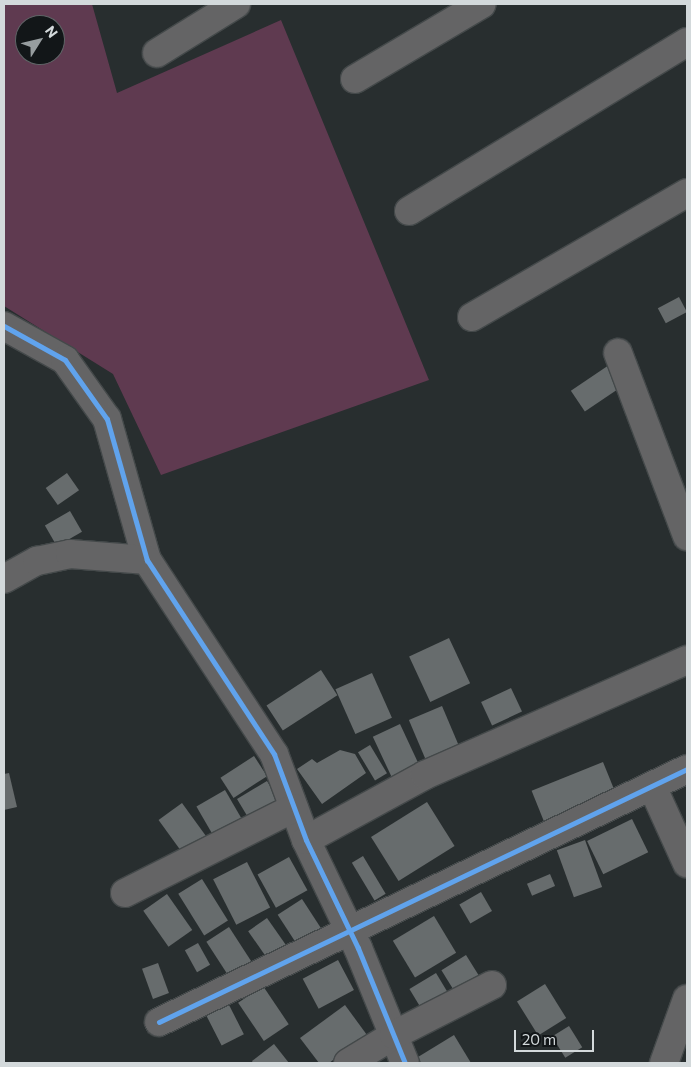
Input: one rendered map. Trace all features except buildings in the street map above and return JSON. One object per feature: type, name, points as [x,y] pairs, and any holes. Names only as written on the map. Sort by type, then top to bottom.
[{"type":"street","points":[[355,79],[482,4]]},
{"type":"street","points":[[157,53],[219,7]]},
{"type":"street","points":[[409,211],[687,42]]},
{"type":"street","points":[[472,317],[687,193]]},
{"type":"street","points":[[4,326],[65,360],[107,418],[147,560],[274,754],[306,840],[348,929],[405,1063]]},
{"type":"street","points":[[618,353],[687,536]]},
{"type":"street","points":[[4,579],[37,560],[70,554],[147,560]]},
{"type":"street","points":[[306,840],[425,775],[687,660]]},
{"type":"street","points":[[159,1022],[348,929],[687,769]]},
{"type":"street","points":[[652,786],[687,863]]},
{"type":"street","points":[[125,893],[294,808]]},
{"type":"street","points":[[348,1063],[394,1035],[492,985]]},
{"type":"street","points":[[664,1063],[687,999]]},
{"type":"shaded area","points":[[4,4],[92,4],[117,93],[281,20],[429,380],[161,475],[113,374],[4,306]]},
{"type":"cycle path","points":[[4,326],[65,360],[107,419],[147,560],[274,754],[306,840],[358,948],[405,1063]]},
{"type":"cycle path","points":[[159,1022],[687,769]]}]
